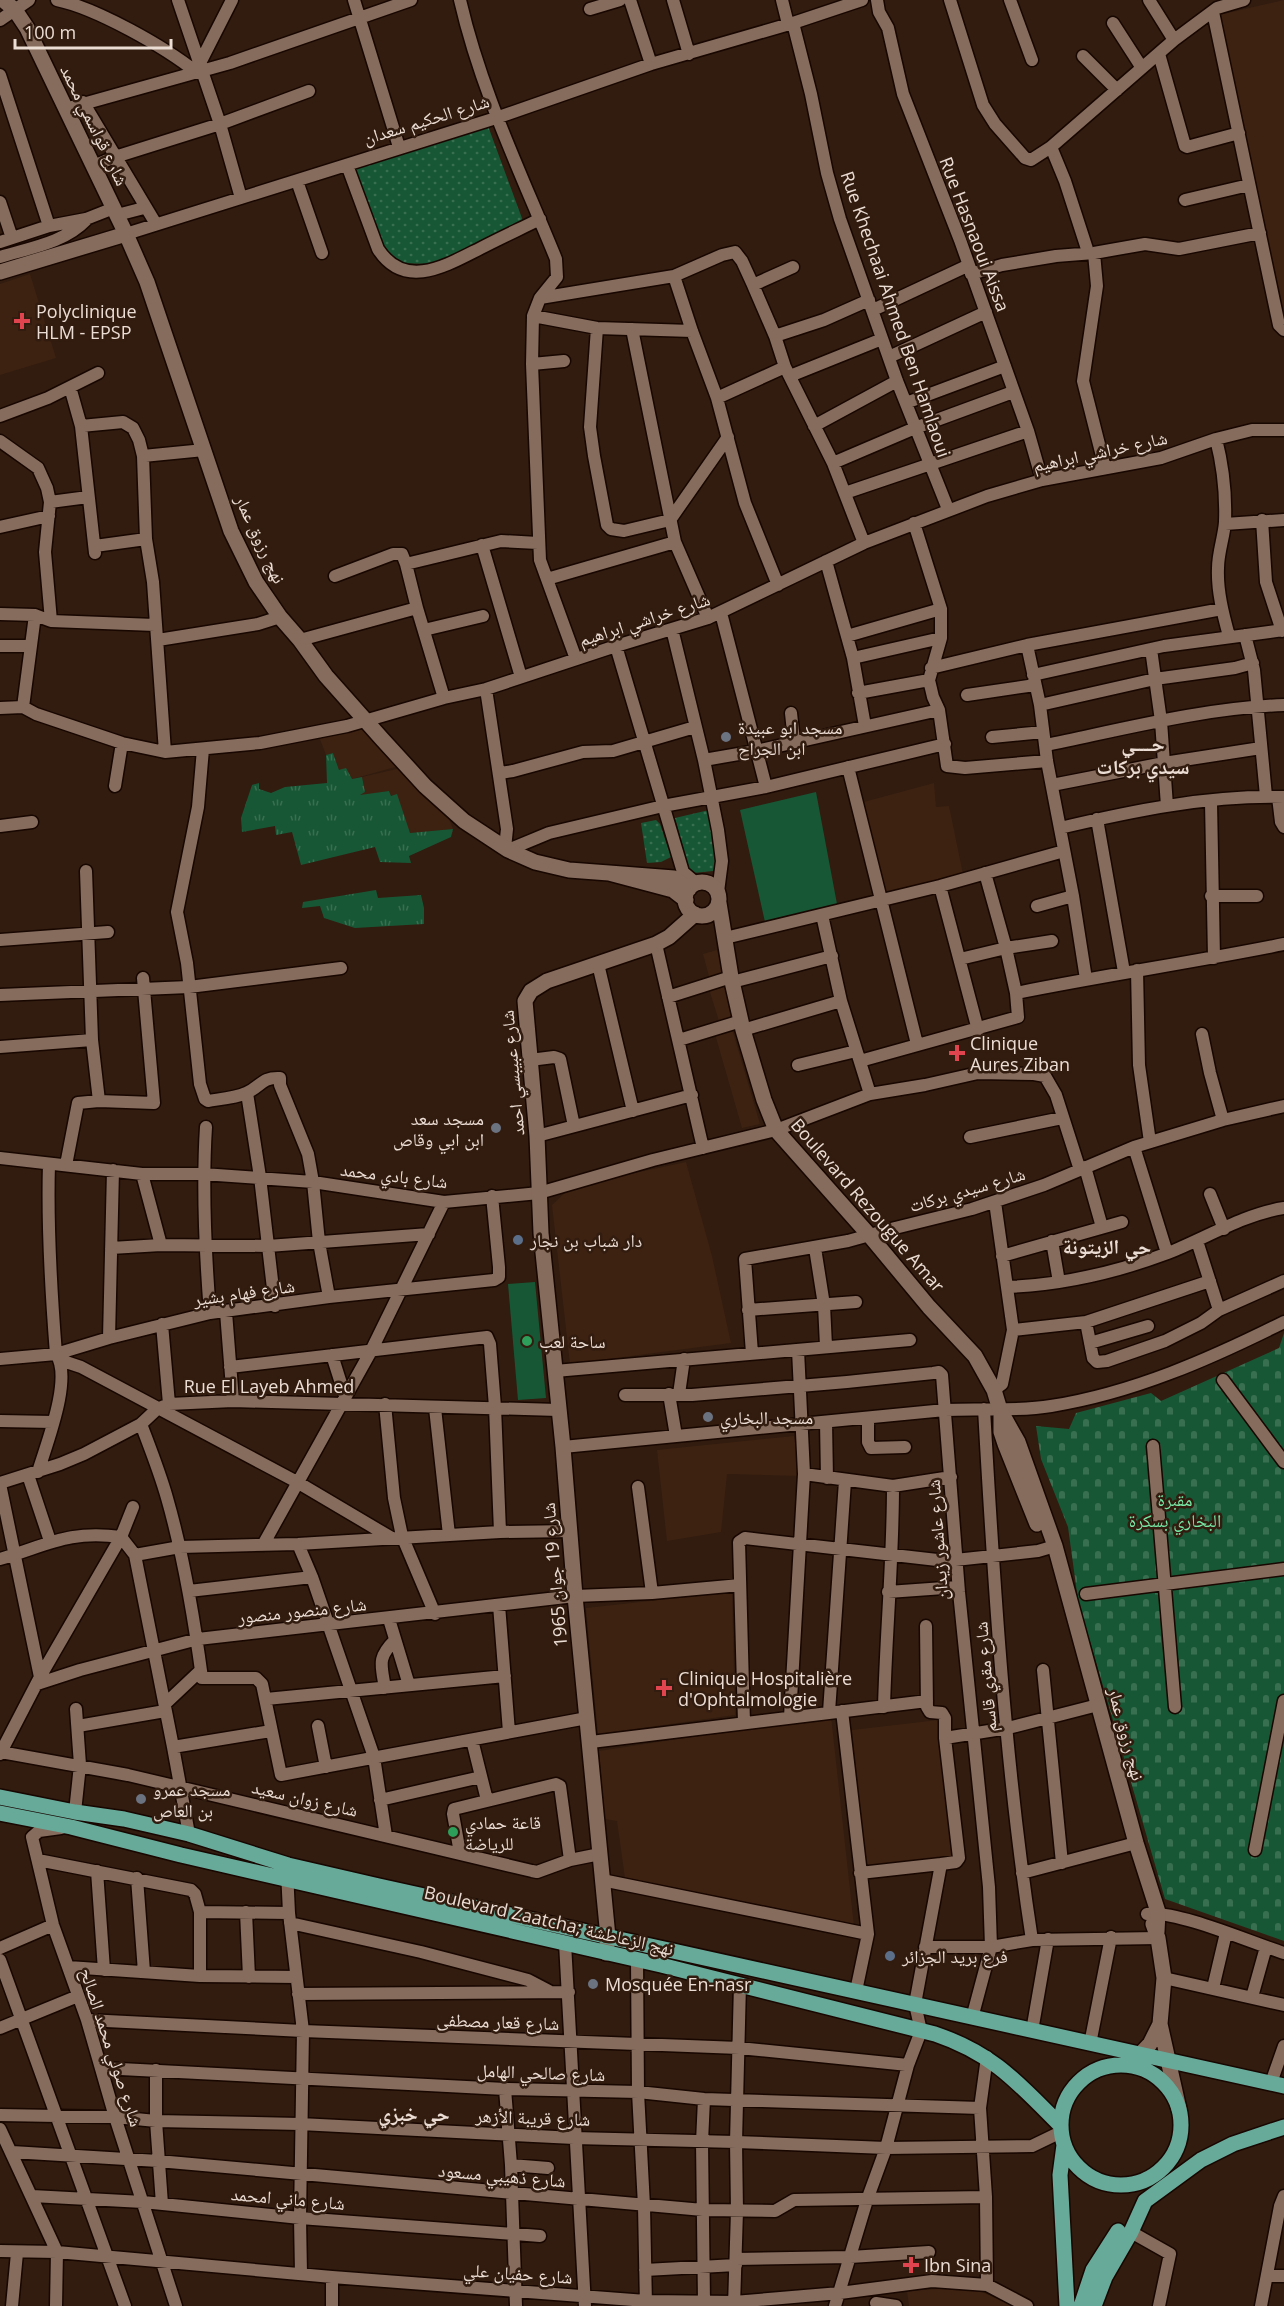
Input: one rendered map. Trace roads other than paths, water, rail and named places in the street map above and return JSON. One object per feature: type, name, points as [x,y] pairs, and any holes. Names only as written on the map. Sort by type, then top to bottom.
[{"type":"main road","name":"شارع قواسمي محمد","points":[[9,5],[27,28],[126,234]]},
{"type":"main road","name":"شارع الحكيم سعدان","points":[[0,272],[47,250],[126,234]]},
{"type":"main road","name":"نهج رزوق عمار","points":[[126,234],[147,282],[231,531],[256,582],[326,676],[425,786],[464,821],[506,849]]},
{"type":"main road","points":[[506,849],[536,862],[569,870],[674,878],[690,891]]},
{"type":"main road","points":[[690,891],[711,884],[718,897],[713,912],[699,915]]},
{"type":"main road","points":[[690,891],[689,909],[716,925],[725,938]]},
{"type":"main road","name":"Boulevard Rezougue Amar","points":[[718,897],[742,1026],[764,1100],[776,1130],[929,1307],[975,1356],[994,1390],[993,1410],[1005,1444],[1050,1548]]},
{"type":"main road","name":"شارع عبيبسي احمد","points":[[539,1193],[537,1136],[525,1010],[525,1001],[529,993],[547,981],[656,944],[699,915]]},
{"type":"main road","name":"شارع 19 جوان 1965","points":[[539,1193],[575,1596],[591,1742],[608,1936],[606,1953]]},
{"type":"main road","name":"Boulevard Rezougue Amar","points":[[993,1410],[1018,1442],[1050,1548]]},
{"type":"main road","name":"نهج رزوق عمار","points":[[1050,1548],[1152,1913],[1164,1978],[1160,2024]]},
{"type":"main road","name":"Boulevard Zaatcha; نهج الزعاطشة","points":[[0,1797],[73,1820],[565,1943],[740,1984],[957,2042],[987,2057],[1008,2074],[1062,2134]]},
{"type":"main road","name":"Boulevard Zaatcha; نهج الزعاطشة","points":[[0,1813],[73,1820],[124,1819],[189,1834],[287,1872],[608,1936],[915,2004],[1090,2044],[1133,2063]]},
{"type":"main road","points":[[1094,2306],[1105,2277],[1131,2232],[1158,2172],[1173,2156],[1179,2141],[1181,2125],[1179,2109],[1160,2024]]},
{"type":"main road","points":[[1133,2063],[1150,2044],[1160,2024]]},
{"type":"main road","points":[[1067,2306],[1060,2175],[1063,2109],[1069,2094],[1079,2081],[1093,2071],[1108,2066],[1167,2059],[1277,2085]]},
{"type":"main road","points":[[1133,2063],[1164,2083],[1179,2109]]},
{"type":"main road","points":[[1081,2306],[1094,2270],[1123,2225],[1145,2201],[1201,2160],[1233,2144],[1284,2127]]},
{"type":"main road","points":[[1062,2134],[1073,2161],[1086,2174],[1102,2182],[1120,2185],[1138,2183],[1158,2172],[1201,2160]]},
{"type":"main road","points":[[1059,2306],[1053,2200],[1055,2184],[1060,2175]]},
{"type":"street","points":[[0,20],[9,5],[29,0]]},
{"type":"street","points":[[57,0],[68,2],[119,25],[199,69]]},
{"type":"street","points":[[178,0],[199,69],[220,124],[241,198]]},
{"type":"street","points":[[199,69],[232,0]]},
{"type":"street","points":[[354,0],[399,147]]},
{"type":"street","points":[[65,109],[199,69],[411,0]]},
{"type":"street","points":[[460,0],[476,60],[496,118],[556,259],[557,277],[540,298],[533,316],[532,364],[539,512],[538,543],[540,560],[576,659]]},
{"type":"street","points":[[590,9],[620,0]]},
{"type":"street","points":[[630,0],[651,64]]},
{"type":"street","points":[[673,0],[689,54]]},
{"type":"street","name":"Rue Khechaai Ahmed Ben Hamlaoui","points":[[782,0],[811,94],[829,182],[840,219],[897,381],[948,509]]},
{"type":"street","name":"شارع الحكيم سعدان","points":[[126,234],[496,118],[651,64],[790,24],[861,0]]},
{"type":"street","name":"Rue Hasnaoui Aissa","points":[[877,0],[879,12],[888,28],[903,94],[986,312],[1028,431],[1042,480]]},
{"type":"street","points":[[950,0],[983,105],[995,124],[1025,158],[1031,160],[1052,147],[1174,40],[1213,12],[1227,4],[1244,0]]},
{"type":"street","points":[[1010,0],[1032,60]]},
{"type":"street","points":[[1149,0],[1174,40]]},
{"type":"street","points":[[1213,12],[1279,325],[1284,330]]},
{"type":"street","points":[[1113,23],[1142,68]]},
{"type":"street","points":[[1159,54],[1185,146],[1239,133]]},
{"type":"street","points":[[1083,56],[1117,90]]},
{"type":"street","points":[[0,75],[49,226]]},
{"type":"street","points":[[93,166],[220,124],[309,91]]},
{"type":"street","points":[[83,102],[144,208],[156,224]]},
{"type":"street","points":[[1052,147],[1091,252],[1097,286],[1083,381],[1105,468]]},
{"type":"street","points":[[347,165],[378,249],[394,267],[411,271],[437,270],[540,219]]},
{"type":"street","points":[[297,181],[322,253]]},
{"type":"street","points":[[1185,200],[1250,185]]},
{"type":"street","points":[[0,202],[6,240],[49,226],[116,211],[144,208]]},
{"type":"street","points":[[0,257],[47,250],[74,231],[86,219]]},
{"type":"street","points":[[775,336],[969,270],[1144,244],[1179,249],[1260,233]]},
{"type":"street","points":[[540,298],[674,276],[722,255],[735,252],[742,261],[753,285],[787,371],[833,463],[864,543]]},
{"type":"street","points":[[753,285],[793,267]]},
{"type":"street","points":[[674,276],[717,398],[745,503],[778,585]]},
{"type":"street","points":[[889,357],[986,312]]},
{"type":"street","points":[[533,316],[597,328],[692,331]]},
{"type":"street","points":[[597,328],[590,426],[607,525],[611,529],[624,531],[670,520],[728,437]]},
{"type":"street","points":[[632,329],[675,542],[708,618]]},
{"type":"street","points":[[717,398],[787,371],[882,339]]},
{"type":"street","points":[[532,364],[564,361]]},
{"type":"street","points":[[906,402],[1005,366]]},
{"type":"street","points":[[0,416],[29,406],[98,373]]},
{"type":"street","points":[[814,426],[897,381]]},
{"type":"street","points":[[70,387],[81,426],[95,549],[146,539]]},
{"type":"street","points":[[833,463],[915,428],[1013,392]]},
{"type":"street","points":[[81,426],[116,422],[128,424],[139,441],[142,456],[146,539],[153,582],[158,640],[165,752]]},
{"type":"street","name":"شارع خراشي ابراهيم","points":[[0,708],[22,707],[36,714],[122,743],[165,752],[260,743],[367,721],[444,698],[486,689],[708,618],[864,543],[948,509],[1042,480],[1161,458],[1216,439],[1252,430],[1284,430]]},
{"type":"street","points":[[845,493],[1028,431]]},
{"type":"street","points":[[1216,439],[1223,471],[1225,524],[1218,569],[1222,609],[1229,636]]},
{"type":"street","points":[[0,441],[38,468],[43,477],[50,502],[45,552],[51,621]]},
{"type":"street","points":[[142,456],[204,450]]},
{"type":"street","points":[[50,502],[88,497]]},
{"type":"street","points":[[0,527],[49,516]]},
{"type":"street","points":[[967,695],[1151,649],[1229,636],[1283,631],[1266,582],[1262,520]]},
{"type":"street","points":[[1225,524],[1284,520]]},
{"type":"street","points":[[914,523],[941,609],[939,652],[930,674],[933,697],[939,710],[947,766],[955,768],[1047,761]]},
{"type":"street","points":[[406,564],[510,540],[538,543]]},
{"type":"street","points":[[547,579],[675,542]]},
{"type":"street","points":[[482,545],[521,677]]},
{"type":"street","points":[[335,576],[398,553],[403,556],[444,698]]},
{"type":"street","points":[[826,561],[853,658],[865,726]]},
{"type":"street","points":[[300,640],[417,608]]},
{"type":"street","points":[[847,636],[941,609]]},
{"type":"street","points":[[858,693],[1027,645],[1222,609]]},
{"type":"street","points":[[721,613],[766,787]]},
{"type":"street","points":[[0,614],[35,615],[51,621],[155,625]]},
{"type":"street","points":[[22,707],[35,615]]},
{"type":"street","points":[[424,630],[483,616]]},
{"type":"street","points":[[158,640],[258,624],[280,617]]},
{"type":"street","points":[[672,629],[704,760],[722,861],[718,897]]},
{"type":"street","points":[[1245,635],[1252,663],[1261,748],[1284,827]]},
{"type":"street","points":[[853,658],[941,638]]},
{"type":"street","points":[[1027,645],[1040,705],[1047,761],[1073,896],[1086,979]]},
{"type":"street","points":[[0,646],[30,646]]},
{"type":"street","points":[[616,646],[690,891]]},
{"type":"street","points":[[1151,649],[1161,722],[1167,806]]},
{"type":"street","points":[[1040,705],[1155,679],[1235,668],[1252,663]]},
{"type":"street","points":[[486,689],[507,829],[506,849],[549,833],[663,806],[766,787],[945,744]]},
{"type":"street","points":[[1046,746],[1161,722],[1257,706],[1284,705]]},
{"type":"street","points":[[704,760],[756,751],[939,710]]},
{"type":"street","points":[[791,714],[794,741]]},
{"type":"street","points":[[500,773],[583,752],[613,751],[695,728]]},
{"type":"street","points":[[992,737],[1043,732]]},
{"type":"street","points":[[115,786],[122,743]]},
{"type":"street","points":[[1052,785],[1164,763],[1261,748]]},
{"type":"street","points":[[203,749],[198,807],[177,912],[189,987],[200,1084],[205,1099],[208,1101],[247,1093],[263,1080],[280,1078],[280,1085],[303,1139],[313,1182],[319,1242],[329,1297]]},
{"type":"street","points":[[848,767],[916,1044]]},
{"type":"street","points":[[1060,828],[1167,806],[1276,797]]},
{"type":"street","points":[[1211,802],[1211,896],[1214,958]]},
{"type":"street","points":[[1097,819],[1130,971],[1139,1065],[1150,1143]]},
{"type":"street","points":[[0,826],[32,822]]},
{"type":"street","points":[[725,938],[940,886],[1064,851]]},
{"type":"street","points":[[86,871],[92,1040],[99,1101]]},
{"type":"street","points":[[798,1065],[916,1044],[978,1030],[1018,1017],[1016,993],[1006,948],[985,873]]},
{"type":"street","points":[[940,886],[978,1030]]},
{"type":"street","points":[[1037,906],[1073,896]]},
{"type":"street","points":[[1211,896],[1257,896]]},
{"type":"street","points":[[822,915],[841,1001],[870,1094]]},
{"type":"street","points":[[0,940],[108,932]]},
{"type":"street","points":[[960,959],[1006,948],[1052,941]]},
{"type":"street","points":[[656,944],[703,1148]]},
{"type":"street","points":[[1016,993],[1284,944]]},
{"type":"street","points":[[668,998],[832,956]]},
{"type":"street","points":[[598,964],[633,1111]]},
{"type":"street","points":[[0,995],[91,992],[144,984],[189,987],[341,968]]},
{"type":"street","points":[[66,1165],[78,1103],[99,1101],[150,1104],[155,1102],[144,984]]},
{"type":"street","points":[[679,1040],[841,1001]]},
{"type":"street","points":[[1202,1034],[1223,1120]]},
{"type":"street","points":[[0,1047],[92,1040]]},
{"type":"street","points":[[530,1060],[554,1056],[560,1059],[574,1126]]},
{"type":"street","name":"شارع بادي محمد","points":[[0,1158],[142,1174],[203,1174],[313,1182],[444,1202],[539,1193],[652,1160],[776,1130],[870,1094],[978,1073],[1034,1074],[1045,1076],[1052,1086],[1102,1227]]},
{"type":"street","points":[[247,1093],[260,1177],[275,1306]]},
{"type":"street","points":[[537,1136],[692,1095]]},
{"type":"street","name":"شارع سيدي بركات","points":[[752,1353],[745,1259],[815,1248],[870,1236],[972,1209],[1044,1185],[1134,1147],[1223,1120],[1284,1106]]},
{"type":"street","points":[[970,1137],[1062,1118]]},
{"type":"street","points":[[206,1127],[203,1174],[204,1246],[210,1313]]},
{"type":"street","points":[[1134,1147],[1167,1253]]},
{"type":"street","points":[[49,1164],[47,1224],[58,1357],[62,1377],[53,1422],[33,1474],[50,1541]]},
{"type":"street","points":[[109,1338],[114,1170]]},
{"type":"street","points":[[142,1174],[160,1245]]},
{"type":"street","points":[[1210,1194],[1224,1229]]},
{"type":"street","name":"شارع فهام بشير","points":[[0,1359],[58,1357],[109,1338],[210,1313],[329,1297],[496,1280],[500,1267],[492,1196]]},
{"type":"street","points":[[263,1545],[370,1351],[444,1202]]},
{"type":"street","points":[[994,1390],[1002,1384],[1013,1330],[995,1202]]},
{"type":"street","points":[[1007,1287],[1059,1282],[1126,1266],[1167,1253],[1256,1215],[1284,1208]]},
{"type":"street","points":[[1002,1256],[1122,1222]]},
{"type":"street","points":[[111,1248],[160,1245],[268,1246],[429,1234]]},
{"type":"street","points":[[1052,1241],[1059,1282]]},
{"type":"street","points":[[1197,1241],[1219,1310]]},
{"type":"street","points":[[815,1248],[824,1305],[826,1346]]},
{"type":"street","points":[[1013,1330],[1086,1322],[1210,1281]]},
{"type":"street","points":[[1086,1322],[1094,1361],[1107,1361],[1173,1338],[1219,1310],[1284,1281]]},
{"type":"street","points":[[748,1310],[856,1302]]},
{"type":"street","points":[[226,1312],[232,1401]]},
{"type":"street","points":[[563,1447],[945,1410],[1049,1407],[1139,1384],[1209,1359],[1284,1322]]},
{"type":"street","points":[[162,1324],[163,1406]]},
{"type":"street","points":[[1090,1343],[1148,1326]]},
{"type":"street","points":[[230,1368],[486,1336],[490,1344],[495,1407],[500,1532]]},
{"type":"street","points":[[555,1371],[910,1340]]},
{"type":"street","points":[[790,1717],[804,1474],[798,1350]]},
{"type":"street","points":[[332,1355],[343,1400]]},
{"type":"street","points":[[58,1357],[163,1406],[396,1537]]},
{"type":"street","points":[[676,1437],[674,1394],[684,1359]]},
{"type":"street","name":"شارع عاشور زيدان","points":[[625,1395],[692,1395],[939,1372],[942,1375],[958,1587],[989,1887],[991,1947],[972,2018]]},
{"type":"street","points":[[1223,1380],[1284,1462]]},
{"type":"street","name":"Rue El Layeb Ahmed","points":[[163,1406],[232,1401],[343,1400],[435,1408],[495,1407],[558,1410]]},
{"type":"street","points":[[385,1404],[396,1537],[435,1614]]},
{"type":"street","points":[[39,1681],[16,1554],[0,1484],[84,1454],[141,1424],[163,1406]]},
{"type":"street","points":[[435,1408],[450,1535]]},
{"type":"street","name":"شارع مقري قاسم","points":[[993,1410],[993,1556],[1022,1873],[1032,1940]]},
{"type":"street","points":[[868,1419],[870,1447],[905,1447]]},
{"type":"street","points":[[0,1421],[53,1422]]},
{"type":"street","points":[[826,1422],[827,1478]]},
{"type":"street","points":[[141,1424],[167,1495],[180,1547],[198,1640],[202,1674]]},
{"type":"street","points":[[1153,1446],[1175,1707]]},
{"type":"street","points":[[804,1474],[892,1486],[951,1477]]},
{"type":"street","points":[[845,1481],[835,1712],[868,1934],[856,1991]]},
{"type":"street","points":[[884,1707],[888,1592],[893,1553],[892,1486]]},
{"type":"street","points":[[638,1488],[652,1593]]},
{"type":"street","points":[[0,1753],[121,1537],[133,1507]]},
{"type":"street","points":[[135,1555],[180,1547],[298,1544],[500,1532],[570,1531]]},
{"type":"street","points":[[0,1559],[50,1541],[97,1534],[121,1537],[135,1555],[174,1747],[189,1834]]},
{"type":"street","points":[[744,1723],[739,1542],[741,1539],[800,1543],[956,1561],[1050,1548]]},
{"type":"street","points":[[298,1544],[312,1576],[374,1757],[386,1836]]},
{"type":"street","points":[[1086,1594],[1284,1569]]},
{"type":"street","points":[[189,1591],[312,1576]]},
{"type":"street","name":"شارع منصور منصور","points":[[39,1681],[198,1640],[575,1596],[652,1593],[740,1585]]},
{"type":"street","points":[[888,1592],[958,1587]]},
{"type":"street","points":[[499,1605],[509,1732]]},
{"type":"street","points":[[389,1619],[408,1685]]},
{"type":"street","points":[[860,1873],[956,1862],[958,1858],[944,1715],[930,1712],[927,1707],[926,1626]]},
{"type":"street","points":[[385,1688],[382,1655],[395,1640]]},
{"type":"street","points":[[1043,1670],[1062,1863]]},
{"type":"street","points":[[78,1726],[165,1708],[202,1674],[255,1678],[262,1684],[282,1776],[587,1718]]},
{"type":"street","points":[[266,1700],[505,1676]]},
{"type":"street","points":[[591,1742],[927,1701]]},
{"type":"street","points":[[1255,1850],[1284,1701]]},
{"type":"street","points":[[945,1738],[1008,1728],[1094,1706]]},
{"type":"street","points":[[73,1820],[80,1765],[76,1709]]},
{"type":"street","points":[[318,1726],[326,1767]]},
{"type":"street","points":[[174,1747],[271,1731]]},
{"type":"street","points":[[472,1740],[487,1800]]},
{"type":"street","name":"شارع زوان سعيد","points":[[0,1753],[80,1765],[181,1787],[537,1872],[570,1860],[600,1854]]},
{"type":"street","points":[[380,1800],[481,1777]]},
{"type":"street","points":[[460,1853],[453,1811],[487,1800],[559,1784],[570,1860]]},
{"type":"street","name":"شارع صولي محمد الصالح","points":[[73,1820],[34,1833],[32,1837],[53,1925],[87,2020],[115,2117],[176,2306]]},
{"type":"street","points":[[1022,1873],[1132,1844]]},
{"type":"street","points":[[38,1860],[190,1890],[195,1894],[200,1912],[200,1976]]},
{"type":"street","points":[[835,2306],[885,2148],[908,2065],[921,2031],[915,2004],[941,1864]]},
{"type":"street","points":[[97,1871],[104,1970]]},
{"type":"street","points":[[287,1872],[289,1918],[303,2031],[300,2124],[301,2274]]},
{"type":"street","points":[[137,1878],[144,1972]]},
{"type":"street","points":[[602,1880],[868,1934]]},
{"type":"street","points":[[200,1912],[246,1912],[289,1918],[518,1977],[550,1991]]},
{"type":"street","points":[[246,1912],[249,1977]]},
{"type":"street","points":[[1152,1913],[1177,1917],[1284,1953]]},
{"type":"street","points":[[0,1948],[53,1925]]},
{"type":"street","points":[[1213,1988],[1226,1933]]},
{"type":"street","points":[[925,1947],[991,1947],[1032,1940],[1157,1935]]},
{"type":"street","points":[[1090,2044],[1111,1937]]},
{"type":"street","points":[[1032,2031],[1048,1939]]},
{"type":"street","points":[[565,1943],[584,2301]]},
{"type":"street","points":[[1252,1997],[1266,1947]]},
{"type":"street","points":[[0,1960],[125,2306]]},
{"type":"street","points":[[638,1960],[638,2092],[646,2303]]},
{"type":"street","points":[[68,1967],[200,1976],[296,1977]]},
{"type":"street","points":[[1164,1978],[1284,2005]]},
{"type":"street","points":[[734,2304],[740,1984]]},
{"type":"street","points":[[298,1994],[569,1992]]},
{"type":"street","points":[[0,2028],[78,1996]]},
{"type":"street","name":"شارع قعار مصطفى","points":[[87,2020],[739,2048],[908,2065]]},
{"type":"street","points":[[1277,2085],[1284,2046]]},
{"type":"street","points":[[987,2057],[980,2108],[986,2197],[987,2285]]},
{"type":"street","name":"شارع صالحي الهامل","points":[[101,2067],[505,2090],[638,2092],[704,2099],[980,2108]]},
{"type":"street","points":[[156,2070],[156,2121],[162,2204]]},
{"type":"street","points":[[505,2090],[511,2165],[516,2306]]},
{"type":"street","points":[[695,2303],[703,2268],[704,2099]]},
{"type":"street","name":"شارع قريبة الأزهر","points":[[0,2115],[115,2117],[156,2121],[300,2124],[574,2138],[885,2148],[1032,2146],[1062,2134]]},
{"type":"street","points":[[0,2129],[57,2252],[56,2306]]},
{"type":"street","name":"شارع ذهيبي مسعود","points":[[12,2152],[129,2158],[703,2210],[775,2211],[794,2200],[986,2197]]},
{"type":"street","points":[[511,2165],[548,2168]]},
{"type":"street","name":"شارع ماني امحمد","points":[[32,2196],[143,2202],[300,2218],[540,2236]]},
{"type":"street","points":[[1261,2306],[1277,2220],[1284,2196]]},
{"type":"street","points":[[1131,2232],[1170,2254],[1159,2306]]},
{"type":"street","name":"شارع حفيان علي","points":[[0,2251],[57,2252],[162,2263],[516,2292],[584,2301],[646,2303],[784,2302],[932,2281],[987,2285],[1028,2306]]},
{"type":"street","points":[[645,2270],[703,2268],[736,2262],[929,2252]]},
{"type":"street","points":[[12,2306],[16,2253]]},
{"type":"street","points":[[1268,2276],[1284,2276]]},
{"type":"street","points":[[332,2277],[332,2306]]},
{"type":"street","points":[[877,2288],[876,2305],[896,2306]]},
{"type":"place","name":"Polyclinique HLM - EPSP","points":[[22,321]]},
{"type":"place","name":"مسجد ابو عبيدة ابن الجراح","points":[[726,737]]},
{"type":"place","name":"Clinique Aures Ziban","points":[[957,1053]]},
{"type":"place","name":"مسجد سعد ابن ابي وقاص","points":[[496,1128]]},
{"type":"place","name":"دار شباب بن نجار","points":[[518,1240]]},
{"type":"place","name":"ساحة لعب","points":[[527,1341]]},
{"type":"place","name":"مسجد البخاري","points":[[708,1417]]},
{"type":"place","name":"Clinique Hospitalière d'Ophtalmologie","points":[[664,1688]]},
{"type":"place","name":"مسجد عمرو بن العاص","points":[[141,1799]]},
{"type":"place","name":"قاعة حمادي للرياضة","points":[[453,1832]]},
{"type":"place","name":"فرع بريد الجزائر","points":[[890,1956]]},
{"type":"place","name":"Mosquée En-nasr","points":[[593,1984]]},
{"type":"place","name":"Ibn Sina","points":[[911,2265]]},
{"type":"district","name":"حــــي سيدي بركات","points":[[1143,754]]},
{"type":"district","name":"حي الزيتونة","points":[[1107,1246]]},
{"type":"district","name":"حي خبزي","points":[[414,2113]]},
{"type":"park label","name":"مقبرة البخاري بسكرة","points":[[1175,1509]]}]
